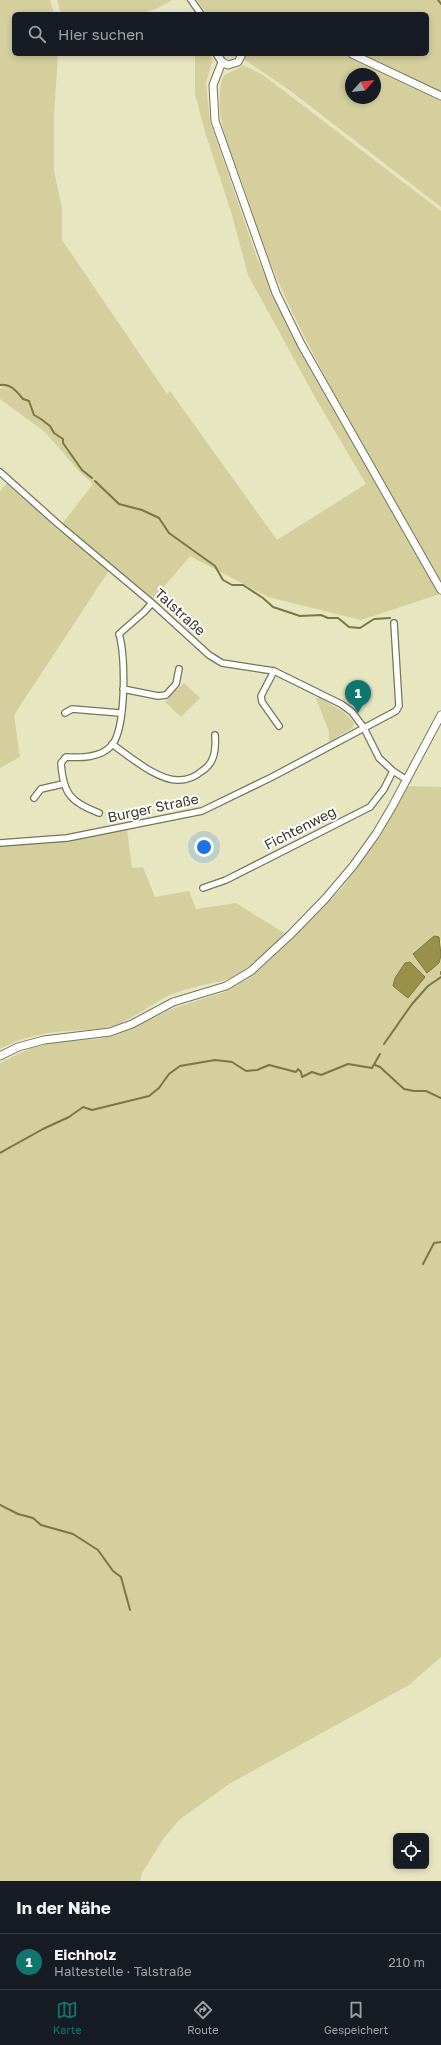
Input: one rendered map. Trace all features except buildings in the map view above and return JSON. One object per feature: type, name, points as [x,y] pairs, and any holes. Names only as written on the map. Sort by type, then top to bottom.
[{"type":"street","points":[[191,0],[199,12]]},
{"type":"street","points":[[218,56],[222,62],[228,65],[236,64],[241,59],[242,56]]},
{"type":"street","points":[[356,56],[441,96]]},
{"type":"street","points":[[222,62],[213,85],[215,121],[276,293],[301,344],[441,590]]},
{"type":"street","name":"Talstraße","points":[[0,472],[209,654],[222,662],[274,671],[341,704],[352,712],[364,728],[379,758],[393,772],[407,780]]},
{"type":"street","points":[[99,813],[74,801],[63,784],[62,759],[66,757],[92,756],[112,744],[119,730],[123,689],[124,661],[119,634],[152,603]]},
{"type":"street","points":[[364,728],[396,711],[399,706],[394,623]]},
{"type":"street","points":[[123,689],[158,696],[166,695],[176,684],[179,669]]},
{"type":"street","points":[[274,671],[261,696],[262,702],[279,726]]},
{"type":"street","points":[[65,713],[72,710],[120,713]]},
{"type":"street","points":[[0,1056],[18,1047],[44,1040],[110,1032],[132,1024],[173,1002],[212,992],[238,979],[271,953],[333,890],[372,840],[407,780],[441,715]]},
{"type":"street","name":"Burger Straße","points":[[0,843],[67,838],[202,811],[364,728]]},
{"type":"street","points":[[112,744],[152,771],[178,780],[197,775],[211,763],[216,745],[214,736]]},
{"type":"street","name":"Fichtenweg","points":[[203,888],[226,880],[370,807],[384,789],[393,772]]},
{"type":"street","points":[[34,798],[41,789],[63,784]]},
{"type":"shaded area","points":[[0,0],[50,0],[53,12],[12,12],[12,56],[58,56],[54,115],[54,171],[62,208],[62,240],[167,394],[170,391],[277,540],[366,484],[316,399],[248,275],[232,215],[205,132],[195,94],[195,56],[210,56],[212,62],[206,83],[210,122],[257,258],[288,323],[374,479],[440,594],[361,620],[268,597],[190,556],[152,601],[62,524],[93,484],[79,471],[45,432],[0,399],[0,388],[10,390],[0,386]]},
{"type":"shaded area","points":[[57,0],[172,0],[158,8],[146,12],[60,12]]},
{"type":"shaded area","points":[[197,0],[441,0],[441,92],[365,56],[429,56],[429,12],[206,12]]},
{"type":"shaded area","points":[[246,56],[348,56],[374,68],[345,68],[345,104],[381,104],[381,71],[441,99],[441,207],[288,89],[245,60]]},
{"type":"shaded area","points":[[243,65],[263,75],[441,211],[441,582],[393,501],[326,378],[295,317],[267,254],[229,147],[220,107],[220,94],[223,77]]},
{"type":"shaded area","points":[[8,482],[58,530],[110,569],[14,715],[20,757],[0,768],[0,491]]},
{"type":"shaded area","points":[[184,683],[200,698],[181,717],[165,702]]},
{"type":"shaded area","points":[[319,697],[345,713],[354,723],[352,728],[329,742],[329,732],[316,698]]},
{"type":"shaded area","points":[[407,786],[441,787],[441,942],[439,937],[439,963],[441,955],[441,1657],[409,1685],[229,1784],[179,1820],[164,1838],[142,1873],[140,1881],[0,1881],[0,1063],[33,1047],[60,1042],[98,1039],[117,1035],[171,1009],[225,992],[253,974],[295,936],[342,888],[380,837]]},
{"type":"shaded area","points":[[127,829],[132,868],[143,867],[155,897],[189,891],[196,909],[236,903],[286,934],[253,963],[234,976],[224,981],[190,988],[170,995],[133,1017],[113,1026],[101,1029],[48,1033],[23,1039],[0,1049],[0,846],[67,841]]},
{"type":"shaded area","points":[[434,936],[439,937],[441,955],[439,963],[427,973],[413,954]]},
{"type":"shaded area","points":[[410,962],[425,977],[408,998],[393,986],[395,978],[405,963]]},
{"type":"waterway","points":[[438,0],[441,4]]},
{"type":"waterway","points":[[0,385],[7,385],[11,387],[23,399],[29,401],[34,415],[50,426],[54,433],[63,439],[63,443],[82,470],[92,478]]},
{"type":"waterway","points":[[95,481],[119,504],[142,510],[159,518],[169,533],[215,566],[223,580],[232,585],[243,585],[263,598],[273,607],[300,616],[321,615],[328,618],[338,618],[349,627],[360,628],[374,619],[390,618]]},
{"type":"waterway","points":[[384,1044],[412,1004],[428,986],[441,977]]},
{"type":"waterway","points":[[0,1153],[43,1129],[69,1117],[83,1107],[92,1110],[149,1096],[159,1088],[169,1074],[180,1066],[215,1060],[232,1062],[246,1071],[257,1070],[269,1065],[296,1072],[298,1069],[301,1072],[302,1077],[312,1072],[321,1075],[348,1064],[372,1068],[380,1054]]},
{"type":"waterway","points":[[375,1065],[380,1067],[404,1089],[426,1091],[441,1098]]},
{"type":"waterway","points":[[423,1264],[434,1243],[441,1242]]},
{"type":"waterway","points":[[0,1505],[18,1514],[33,1518],[41,1525],[73,1534],[98,1550],[113,1571],[121,1577],[130,1610]]},
{"type":"place","name":"Eichholz","points":[[358,713]]}]
